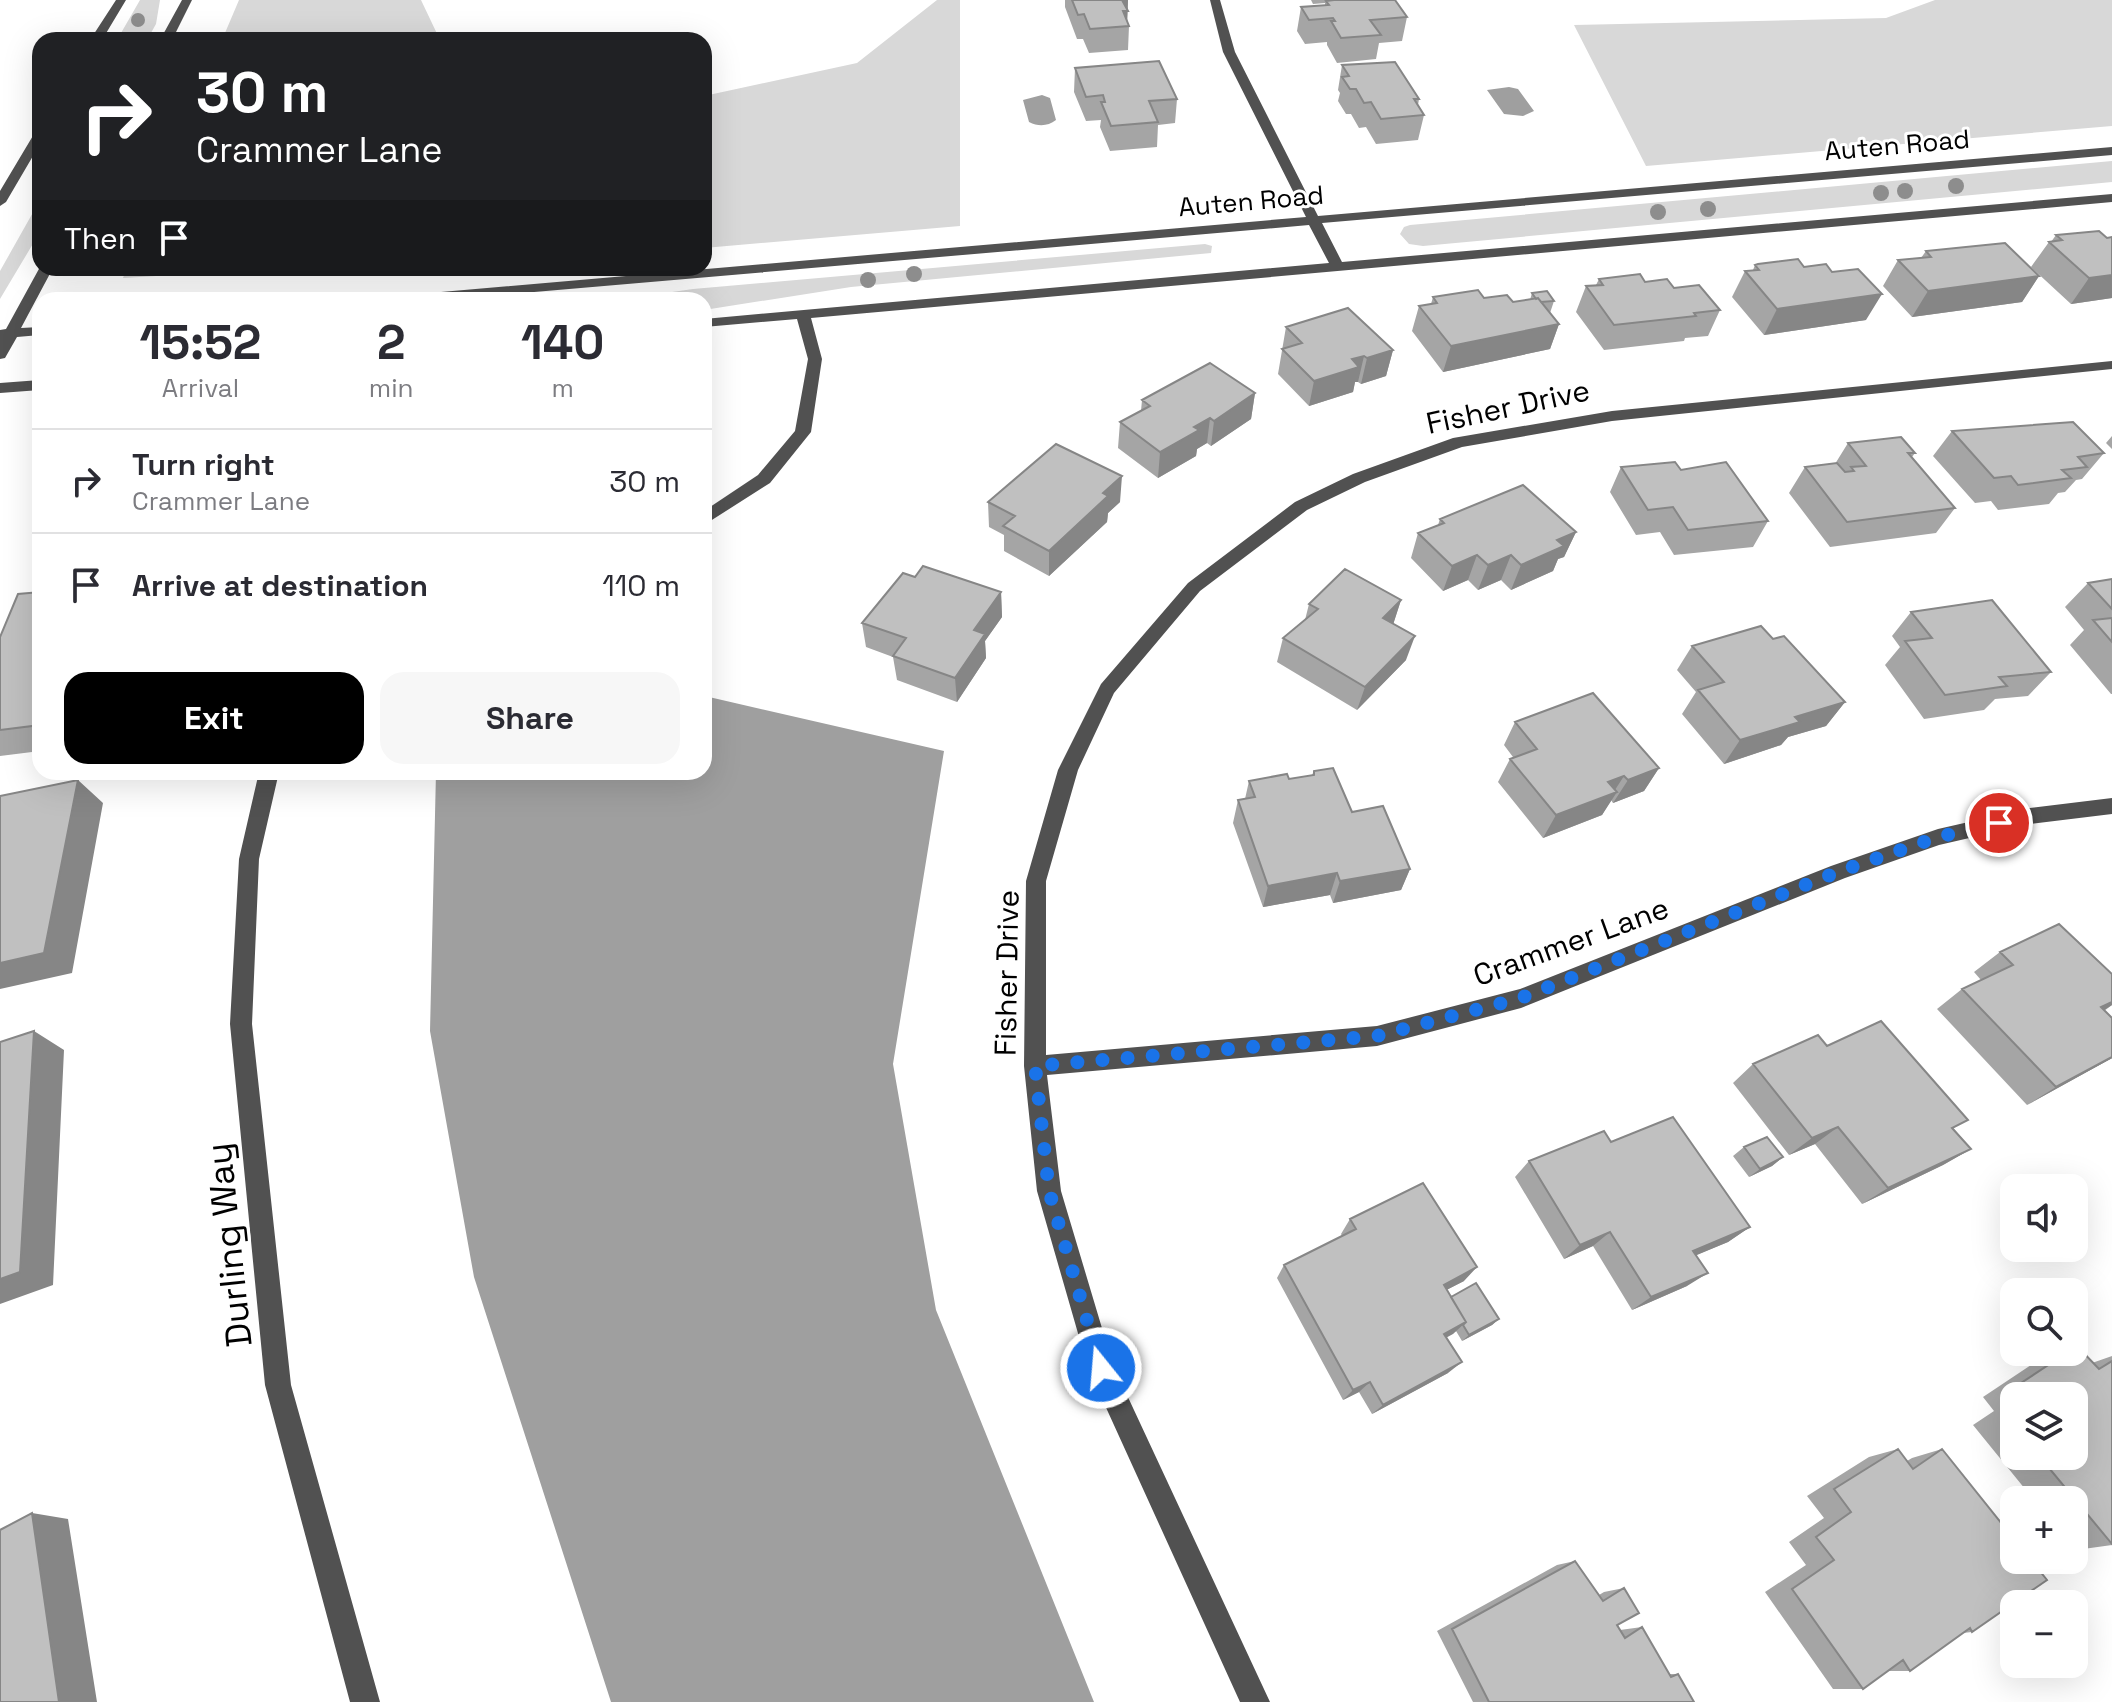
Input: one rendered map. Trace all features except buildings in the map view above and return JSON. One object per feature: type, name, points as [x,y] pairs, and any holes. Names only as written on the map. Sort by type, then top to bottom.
[{"type":"street","points":[[101,32],[121,0]]},
{"type":"street","points":[[170,32],[187,0]]},
{"type":"street","points":[[1215,0],[1229,52],[1337,266]]},
{"type":"street","points":[[0,202],[32,148]]},
{"type":"street","name":"Auten Road","points":[[712,272],[2112,151]]},
{"type":"street","points":[[712,322],[2112,198]]},
{"type":"street","points":[[0,355],[6,334],[41,276]]},
{"type":"street","name":"Auten Road","points":[[487,292],[671,276]]},
{"type":"street","points":[[712,514],[764,479],[803,432],[815,359],[803,314]]},
{"type":"street","points":[[6,334],[32,332]]},
{"type":"street","name":"Fisher Drive","points":[[1255,1702],[1101,1368],[1049,1191],[1035,1066],[1036,881],[1068,770],[1107,689],[1194,587],[1301,506],[1359,478],[1459,442],[1550,424],[2112,365]]},
{"type":"street","points":[[0,388],[32,386]]},
{"type":"street","name":"Durling Way","points":[[267,780],[249,859],[241,1024],[278,1385],[365,1702]]},
{"type":"street","name":"Crammer Lane","points":[[1035,1066],[1377,1036],[1521,998],[1824,877],[1938,837],[2030,816],[2112,806]]},
{"type":"shaded area","points":[[140,0],[160,0],[152,32],[122,32]]},
{"type":"shaded area","points":[[239,0],[421,0],[436,32],[225,32]]},
{"type":"shaded area","points":[[937,0],[960,0],[960,226],[712,247],[712,94],[857,63]]},
{"type":"shaded area","points":[[1935,0],[2112,0],[2112,126],[1646,166],[1574,25],[1886,18]]},
{"type":"shaded area","points":[[1518,89],[1534,111],[1523,116],[1504,114],[1487,90]]},
{"type":"shaded area","points":[[1042,95],[1050,98],[1056,120],[1047,125],[1029,122],[1023,100]]},
{"type":"shaded area","points":[[2112,161],[2112,182],[1423,246],[1409,244],[1400,234],[1404,227],[1410,225]]},
{"type":"shaded area","points":[[32,214],[32,245],[0,299],[0,271]]},
{"type":"shaded area","points":[[1205,244],[1212,246],[1211,253],[851,287],[712,309],[712,292],[672,292]]},
{"type":"shaded area","points":[[712,698],[944,751],[893,1064],[936,1310],[1094,1702],[611,1702],[474,1277],[430,1031],[436,780],[712,780]]},
{"type":"route","points":[[1101,1368],[1049,1191],[1035,1066],[1377,1036],[1521,998],[1838,872],[1938,837],[1999,823]]}]
